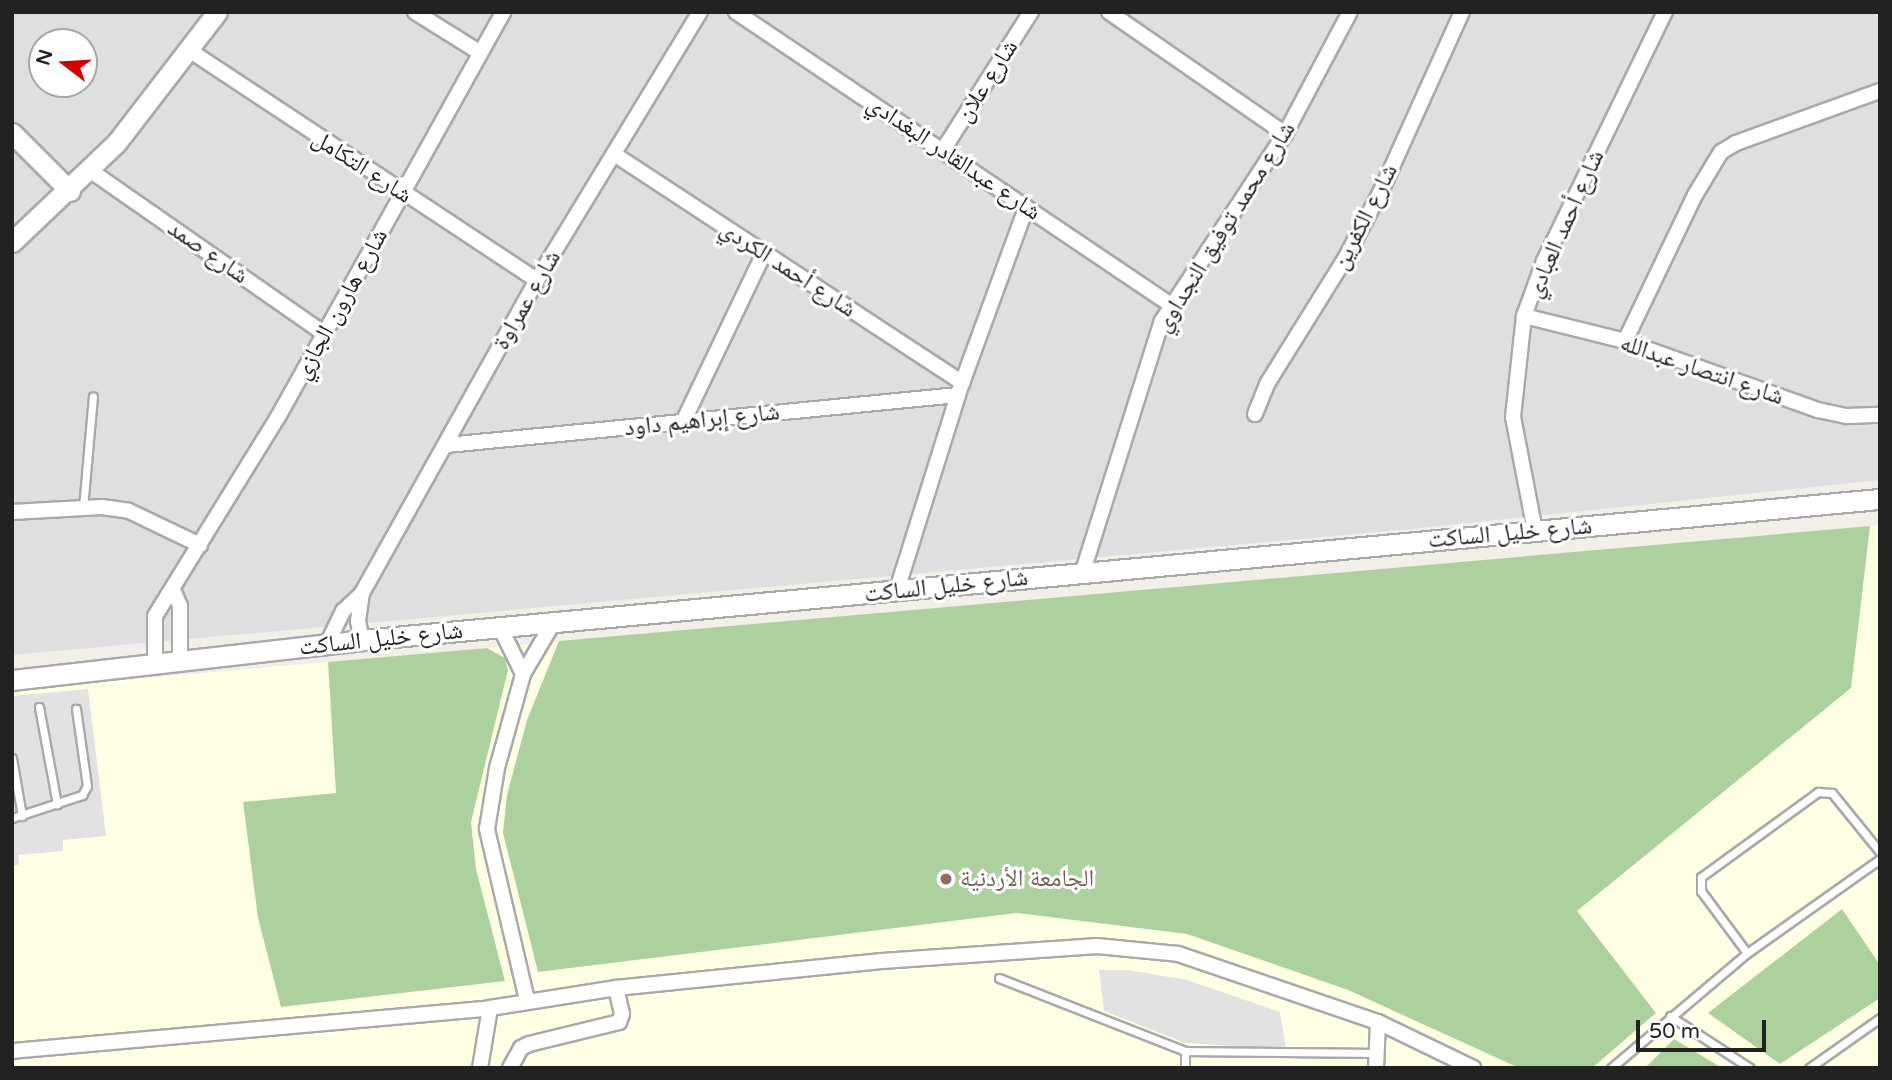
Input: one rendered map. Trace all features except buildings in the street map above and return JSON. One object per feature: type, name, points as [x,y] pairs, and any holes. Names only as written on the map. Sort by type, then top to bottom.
[{"type":"street","points":[[12,242],[91,171],[217,12]]},
{"type":"street","points":[[415,12],[479,52]]},
{"type":"street","name":"شارع هارون الجازي","points":[[155,661],[155,617],[174,592],[325,334],[503,12]]},
{"type":"street","name":"شارع عمراوة","points":[[327,644],[343,611],[362,593],[537,280],[700,12]]},
{"type":"street","name":"شارع عبدالقادر البغدادي","points":[[736,12],[1171,305]]},
{"type":"street","name":"شارع علان","points":[[943,150],[1031,12]]},
{"type":"street","points":[[1109,12],[1285,134]]},
{"type":"street","name":"شارع محمد توفيق النجداوي","points":[[1083,571],[1144,367],[1171,305],[1285,134],[1350,12]]},
{"type":"street","name":"شارع الكفرين","points":[[1255,414],[1267,384],[1346,257],[1382,189],[1462,12]]},
{"type":"street","name":"شارع أحمد العبادي","points":[[1535,531],[1513,417],[1524,316],[1544,261],[1665,12]]},
{"type":"street","name":"شارع التكامل","points":[[189,50],[401,193],[537,280]]},
{"type":"street","points":[[1625,341],[1695,195],[1721,152],[1880,91]]},
{"type":"street","points":[[12,133],[70,191]]},
{"type":"street","name":"شارع أحمد الكردي","points":[[614,154],[764,253],[960,389]]},
{"type":"street","name":"شارع صمد","points":[[91,171],[325,334]]},
{"type":"street","points":[[896,593],[960,389],[1026,208]]},
{"type":"street","points":[[684,420],[764,253]]},
{"type":"street","name":"شارع انتصار عبدالله","points":[[1524,316],[1625,341],[1818,410],[1847,416],[1880,415]]},
{"type":"street","name":"شارع إبراهيم داود","points":[[447,445],[960,389]]},
{"type":"street","name":"شارع خليل الساكت","points":[[12,680],[180,658],[362,640],[896,593],[1083,571],[1880,499]]},
{"type":"street","points":[[12,512],[83,508],[129,511],[200,545]]},
{"type":"street","points":[[174,592],[180,606],[180,658]]},
{"type":"street","name":"شارع عمراوة","points":[[362,593],[358,621],[362,640]]},
{"type":"street","points":[[527,1000],[487,829],[496,768],[523,674],[553,622]]},
{"type":"street","points":[[500,627],[523,674]]},
{"type":"street","points":[[12,1051],[490,1008],[527,1000],[616,988],[882,961],[1097,946],[1178,954],[1378,1022],[1474,1068]]},
{"type":"street","points":[[510,1068],[514,1056],[529,1044],[619,1022],[622,1014],[616,988]]},
{"type":"street","points":[[480,1068],[490,1008]]},
{"type":"street","points":[[1376,1060],[1378,1022]]},
{"type":"lane","points":[[83,508],[93,396]]},
{"type":"lane","points":[[39,707],[57,804]]},
{"type":"lane","points":[[12,818],[22,817],[82,795],[87,786],[76,709]]},
{"type":"lane","points":[[12,758],[22,817]]},
{"type":"lane","points":[[1747,953],[1702,891],[1701,877],[1818,792],[1832,793],[1880,852]]},
{"type":"lane","points":[[1611,1068],[1747,953],[1880,859]]},
{"type":"lane","points":[[999,978],[1185,1051],[1376,1060]]},
{"type":"lane","points":[[1670,1016],[1750,1068]]},
{"type":"lane","points":[[1810,1068],[1880,1018]]},
{"type":"lane","points":[[1185,1051],[1185,1068]]},
{"type":"shaded area","points":[[12,12],[1880,12],[1880,480],[1401,530],[12,655]]},
{"type":"shaded area","name":"الجامعة الأردنية","points":[[1880,525],[1880,1068],[12,1068],[12,690]]},
{"type":"shaded area","points":[[88,689],[106,836],[63,840],[63,851],[18,855],[19,865],[12,866],[12,696]]},
{"type":"shaded area","points":[[1099,970],[1128,970],[1187,980],[1280,1012],[1286,1049],[1185,1043],[1104,1011]]},
{"type":"green space","points":[[1870,526],[1851,688],[1577,911],[1656,1013],[1592,1068],[1519,1068],[1348,990],[1187,934],[1017,913],[538,972],[503,833],[507,795],[527,720],[559,641]]},
{"type":"green space","points":[[487,648],[505,658],[508,670],[471,822],[476,869],[505,981],[281,1007],[258,918],[243,802],[336,793],[328,662]]},
{"type":"green space","points":[[1842,909],[1880,965],[1880,998],[1780,1064],[1708,1013]]},
{"type":"green space","points":[[1674,1039],[1722,1068],[1645,1068]]},
{"type":"place","name":"الجامعة الأردنية","points":[[946,879]]}]
